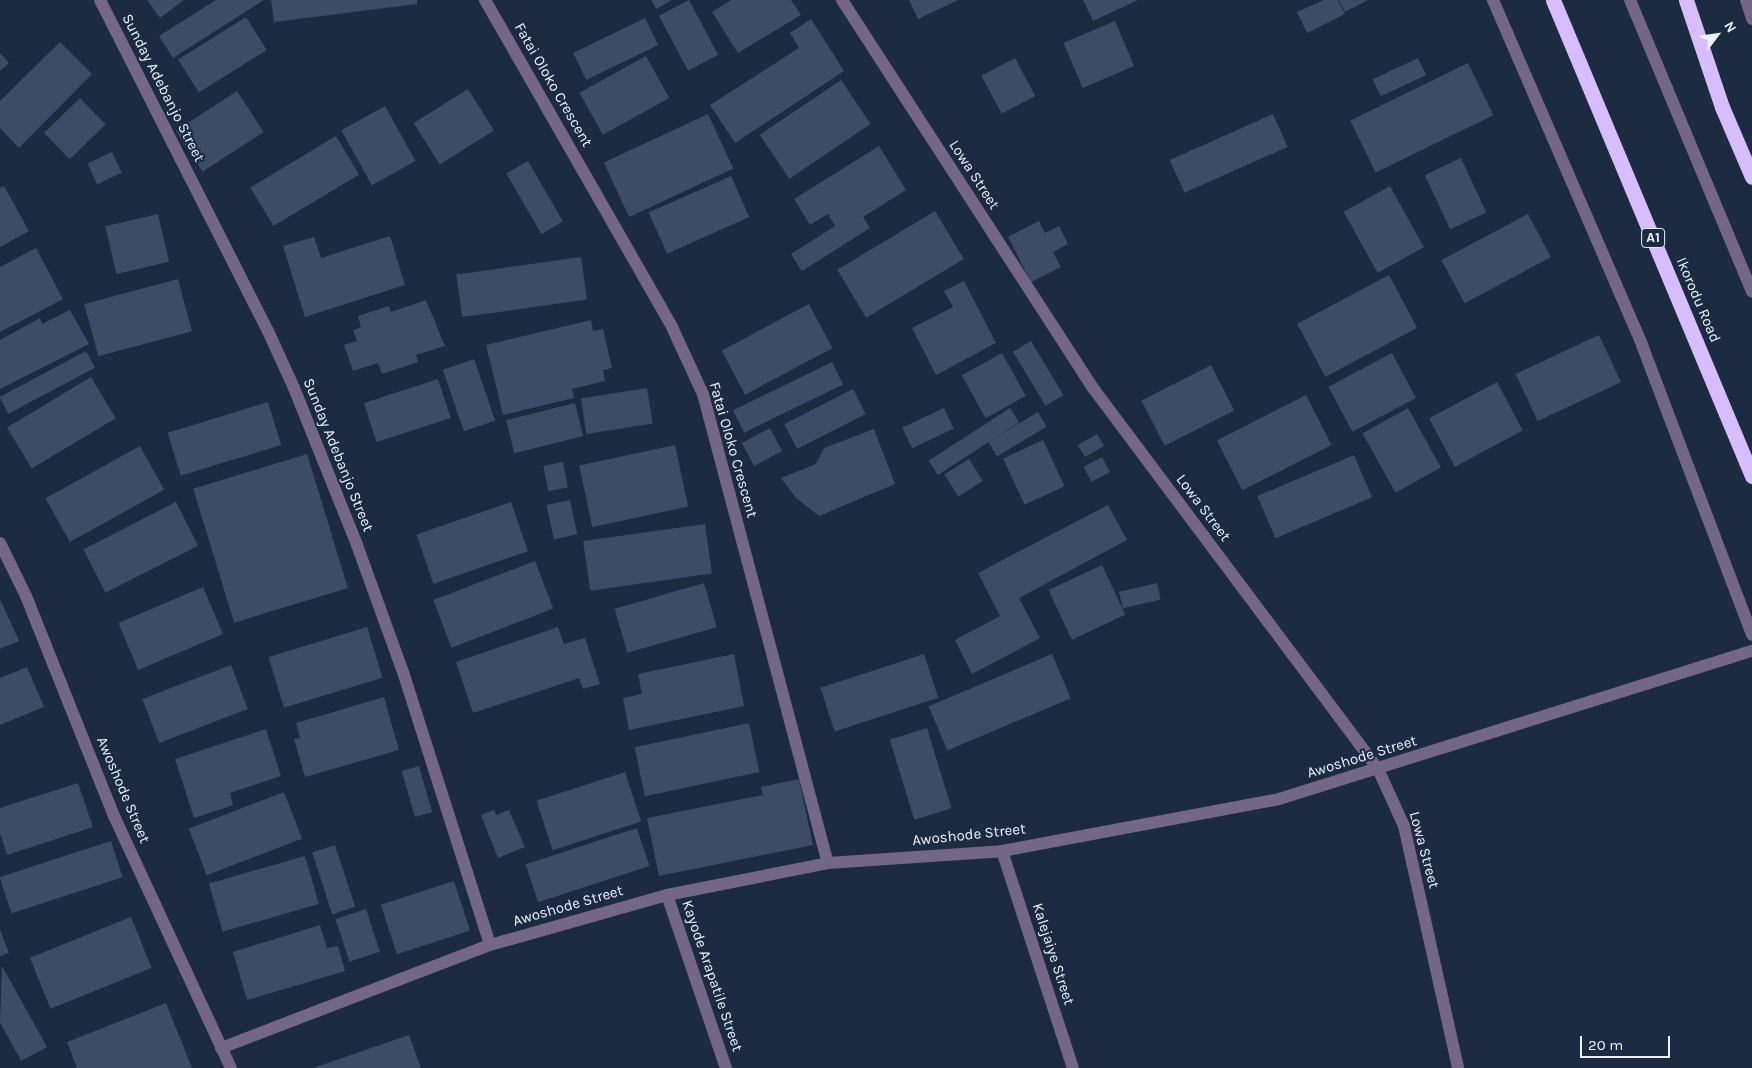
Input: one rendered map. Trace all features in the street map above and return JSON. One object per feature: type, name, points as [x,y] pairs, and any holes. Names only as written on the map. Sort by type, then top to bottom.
[{"type":"highway","name":"Ikorodu Road","points":[[1553,0],[1752,476]]},
{"type":"highway","points":[[1686,0],[1722,107],[1752,178]]},
{"type":"street","name":"Sunday Adebanjo Street","points":[[100,0],[268,331],[294,388],[357,545],[404,674],[490,945]]},
{"type":"street","name":"Fatai Oloko Crescent","points":[[485,0],[672,327],[703,394],[828,862]]},
{"type":"street","name":"Lowa Street","points":[[842,0],[1092,388],[1378,769],[1404,826],[1458,1068]]},
{"type":"street","points":[[1494,0],[1642,345],[1752,635]]},
{"type":"street","points":[[1630,0],[1752,291]]},
{"type":"street","points":[[1746,0],[1752,18]]},
{"type":"street","name":"Awoshode Street","points":[[0,543],[26,596],[114,816],[231,1068]]},
{"type":"street","name":"Awoshode Street","points":[[221,1048],[490,945],[667,895],[828,862],[1002,851],[1279,800],[1752,651]]},
{"type":"street","name":"Kalejaiye Street","points":[[1002,851],[1073,1068]]},
{"type":"street","name":"Kayode Arapatile Street","points":[[667,895],[726,1068]]},
{"type":"building","points":[[147,0],[184,0],[160,18]]},
{"type":"building","points":[[216,0],[264,0],[173,58],[159,36]]},
{"type":"building","points":[[271,0],[417,0],[417,4],[274,22]]},
{"type":"building","points":[[651,0],[672,0],[656,9]]},
{"type":"building","points":[[689,0],[718,55],[688,71],[659,16]]},
{"type":"building","points":[[731,0],[791,0],[801,15],[738,53],[712,12]]},
{"type":"building","points":[[909,0],[958,0],[918,19]]},
{"type":"building","points":[[1083,0],[1138,0],[1093,21]]},
{"type":"building","points":[[1324,0],[1338,0],[1345,14],[1307,33],[1297,12]]},
{"type":"building","points":[[1339,0],[1368,0],[1345,12]]},
{"type":"building","points":[[246,17],[267,50],[199,92],[178,59]]},
{"type":"building","points":[[645,18],[658,45],[586,80],[573,53]]},
{"type":"building","points":[[811,19],[844,71],[735,143],[710,105],[799,48],[790,33]]},
{"type":"building","points":[[1115,21],[1134,66],[1083,88],[1063,43]]},
{"type":"building","points":[[60,42],[92,74],[19,148],[0,128],[0,101]]},
{"type":"building","points":[[0,53],[9,63],[0,71]]},
{"type":"building","points":[[646,56],[669,98],[603,135],[580,93]]},
{"type":"building","points":[[1015,58],[1035,96],[1002,114],[981,76]]},
{"type":"building","points":[[1418,58],[1426,75],[1381,96],[1373,79]]},
{"type":"building","points":[[1468,63],[1493,115],[1376,173],[1350,120]]},
{"type":"building","points":[[841,80],[871,124],[789,179],[760,135]]},
{"type":"building","points":[[468,89],[494,131],[440,164],[414,123]]},
{"type":"building","points":[[237,91],[264,132],[202,172],[176,131]]},
{"type":"building","points":[[80,98],[106,125],[70,159],[44,133]]},
{"type":"building","points":[[385,106],[416,161],[372,185],[341,130]]},
{"type":"building","points":[[708,114],[733,168],[629,217],[604,163]]},
{"type":"building","points":[[1273,114],[1288,147],[1184,193],[1170,160]]},
{"type":"building","points":[[336,136],[359,175],[273,226],[250,188]]},
{"type":"building","points":[[879,146],[906,190],[863,217],[870,228],[802,271],[791,254],[835,226],[828,214],[810,225],[794,199]]},
{"type":"building","points":[[112,152],[122,173],[97,184],[88,163]]},
{"type":"building","points":[[1461,158],[1486,212],[1450,229],[1425,175]]},
{"type":"building","points":[[528,161],[563,222],[541,234],[506,174]]},
{"type":"building","points":[[731,176],[749,217],[667,254],[649,213]]},
{"type":"building","points":[[4,186],[29,231],[0,247],[0,188]]},
{"type":"building","points":[[1390,186],[1424,247],[1378,273],[1344,212]]},
{"type":"building","points":[[935,211],[964,259],[866,318],[837,270]]},
{"type":"building","points":[[158,214],[169,262],[116,274],[105,226]]},
{"type":"building","points":[[1528,214],[1551,257],[1464,303],[1441,260]]},
{"type":"building","points":[[1039,221],[1045,233],[1059,226],[1068,244],[1053,252],[1061,267],[1031,282],[1008,237]]},
{"type":"building","points":[[390,236],[405,285],[305,317],[283,246],[314,237],[321,258]]},
{"type":"building","points":[[36,248],[63,299],[0,332],[0,267]]},
{"type":"building","points":[[581,257],[587,300],[462,317],[456,275]]},
{"type":"building","points":[[1389,275],[1417,328],[1325,377],[1297,324]]},
{"type":"building","points":[[178,279],[192,331],[98,356],[84,304]]},
{"type":"building","points":[[964,281],[996,343],[936,375],[912,328],[953,307],[944,291]]},
{"type":"building","points":[[426,300],[445,346],[416,355],[418,362],[382,374],[378,363],[353,371],[344,345],[357,341],[353,330],[361,327],[358,316],[389,306],[391,312]]},
{"type":"building","points":[[809,304],[832,348],[745,395],[722,350]]},
{"type":"building","points":[[70,310],[89,344],[0,389],[0,340],[40,318],[42,324]]},
{"type":"building","points":[[591,320],[593,331],[603,329],[612,368],[603,370],[605,381],[572,389],[574,398],[503,415],[486,345]]},
{"type":"building","points":[[1599,335],[1621,382],[1538,421],[1516,374]]},
{"type":"building","points":[[1031,341],[1063,395],[1045,406],[1013,352]]},
{"type":"building","points":[[86,351],[95,368],[8,414],[0,397]]},
{"type":"building","points":[[1002,353],[1026,396],[986,418],[962,375]]},
{"type":"building","points":[[1392,353],[1416,398],[1352,432],[1328,387]]},
{"type":"building","points":[[474,359],[495,420],[464,431],[443,370]]},
{"type":"building","points":[[832,362],[843,384],[744,433],[733,410]]},
{"type":"building","points":[[1211,365],[1234,410],[1165,446],[1142,400]]},
{"type":"building","points":[[91,377],[116,418],[32,469],[7,427]]},
{"type":"building","points":[[438,379],[451,418],[376,442],[364,403]]},
{"type":"building","points":[[1497,382],[1523,431],[1455,467],[1429,418]]},
{"type":"building","points":[[647,388],[653,424],[586,434],[581,398]]},
{"type":"building","points":[[853,389],[866,414],[797,449],[784,424]]},
{"type":"building","points":[[1306,395],[1331,445],[1242,490],[1217,440]]},
{"type":"building","points":[[268,402],[281,445],[181,476],[168,433]]},
{"type":"building","points":[[575,403],[583,436],[514,453],[506,420]]},
{"type":"building","points":[[944,408],[954,429],[912,448],[902,427]]},
{"type":"building","points":[[1010,408],[1019,422],[938,475],[929,461]]},
{"type":"building","points":[[1408,408],[1441,467],[1395,493],[1363,433]]},
{"type":"building","points":[[1038,412],[1047,427],[997,456],[988,442]]},
{"type":"building","points":[[770,428],[782,451],[754,466],[742,443]]},
{"type":"building","points":[[874,429],[895,484],[819,516],[796,498],[781,478],[816,464],[824,448]]},
{"type":"building","points":[[1097,434],[1104,446],[1085,457],[1078,445]]},
{"type":"building","points":[[1043,440],[1065,486],[1025,505],[1003,459]]},
{"type":"building","points":[[675,445],[688,507],[592,527],[579,465]]},
{"type":"building","points":[[140,446],[164,490],[70,542],[46,498]]},
{"type":"building","points":[[307,454],[348,588],[234,623],[193,489]]},
{"type":"building","points":[[1354,455],[1372,497],[1275,538],[1257,496]]},
{"type":"building","points":[[1102,457],[1110,472],[1091,482],[1083,467]]},
{"type":"building","points":[[969,459],[983,481],[958,496],[944,474]]},
{"type":"building","points":[[563,462],[568,488],[548,491],[543,466]]},
{"type":"building","points":[[570,500],[577,534],[554,539],[547,505]]},
{"type":"building","points":[[176,502],[198,546],[106,593],[83,549]]},
{"type":"building","points":[[511,502],[528,551],[433,584],[416,535]]},
{"type":"building","points":[[1108,505],[1127,540],[1019,598],[1040,638],[972,674],[955,640],[1000,616],[978,573]]},
{"type":"building","points":[[705,524],[712,574],[590,591],[583,541]]},
{"type":"building","points":[[535,561],[553,609],[452,648],[433,600]]},
{"type":"building","points":[[1102,565],[1125,615],[1072,640],[1049,590]]},
{"type":"building","points":[[704,583],[717,627],[627,653],[615,609]]},
{"type":"building","points":[[1157,583],[1161,600],[1123,608],[1119,592]]},
{"type":"building","points":[[203,587],[223,634],[138,670],[118,623]]},
{"type":"building","points":[[0,599],[19,641],[0,649]]},
{"type":"building","points":[[367,627],[382,678],[284,708],[269,657]]},
{"type":"building","points":[[558,627],[564,644],[585,638],[600,684],[583,689],[579,678],[473,713],[456,662]]},
{"type":"building","points":[[734,654],[744,706],[629,730],[623,698],[642,694],[638,674]]},
{"type":"building","points":[[924,654],[938,698],[835,731],[820,688]]},
{"type":"building","points":[[1052,654],[1071,698],[947,751],[929,706]]},
{"type":"building","points":[[231,665],[248,709],[159,743],[142,699]]},
{"type":"building","points":[[27,667],[44,707],[0,725],[0,678]]},
{"type":"building","points":[[384,697],[399,750],[305,777],[294,739],[300,738],[296,723]]},
{"type":"building","points":[[749,723],[759,772],[645,796],[635,747]]},
{"type":"building","points":[[927,728],[952,808],[914,820],[890,739]]},
{"type":"building","points":[[266,729],[281,776],[230,793],[233,805],[194,818],[175,759]]},
{"type":"building","points":[[419,766],[432,812],[415,817],[402,771]]},
{"type":"building","points":[[625,772],[641,821],[553,850],[537,801]]},
{"type":"building","points":[[799,779],[813,845],[659,876],[647,818],[763,795],[761,787]]},
{"type":"building","points":[[78,783],[93,827],[7,855],[0,833],[0,808]]},
{"type":"building","points":[[284,792],[302,839],[207,875],[189,829]]},
{"type":"building","points":[[494,810],[496,815],[509,810],[525,847],[498,858],[481,815]]},
{"type":"building","points":[[637,828],[649,866],[538,902],[526,864]]},
{"type":"building","points":[[111,841],[123,877],[11,913],[0,877]]},
{"type":"building","points":[[335,845],[355,907],[332,914],[312,852]]},
{"type":"building","points":[[305,856],[319,904],[223,932],[209,884]]},
{"type":"building","points":[[454,881],[470,930],[397,954],[381,905]]},
{"type":"building","points":[[366,909],[380,952],[349,962],[336,919]]},
{"type":"building","points":[[131,917],[152,968],[51,1009],[30,958]]},
{"type":"building","points":[[320,925],[327,948],[338,946],[345,971],[247,1000],[233,952]]},
{"type":"building","points":[[0,930],[9,953],[0,956]]},
{"type":"building","points":[[2,966],[47,1047],[21,1061],[0,1022]]},
{"type":"building","points":[[166,1003],[192,1068],[77,1068],[67,1042]]},
{"type":"building","points":[[409,1035],[421,1068],[313,1068]]}]
